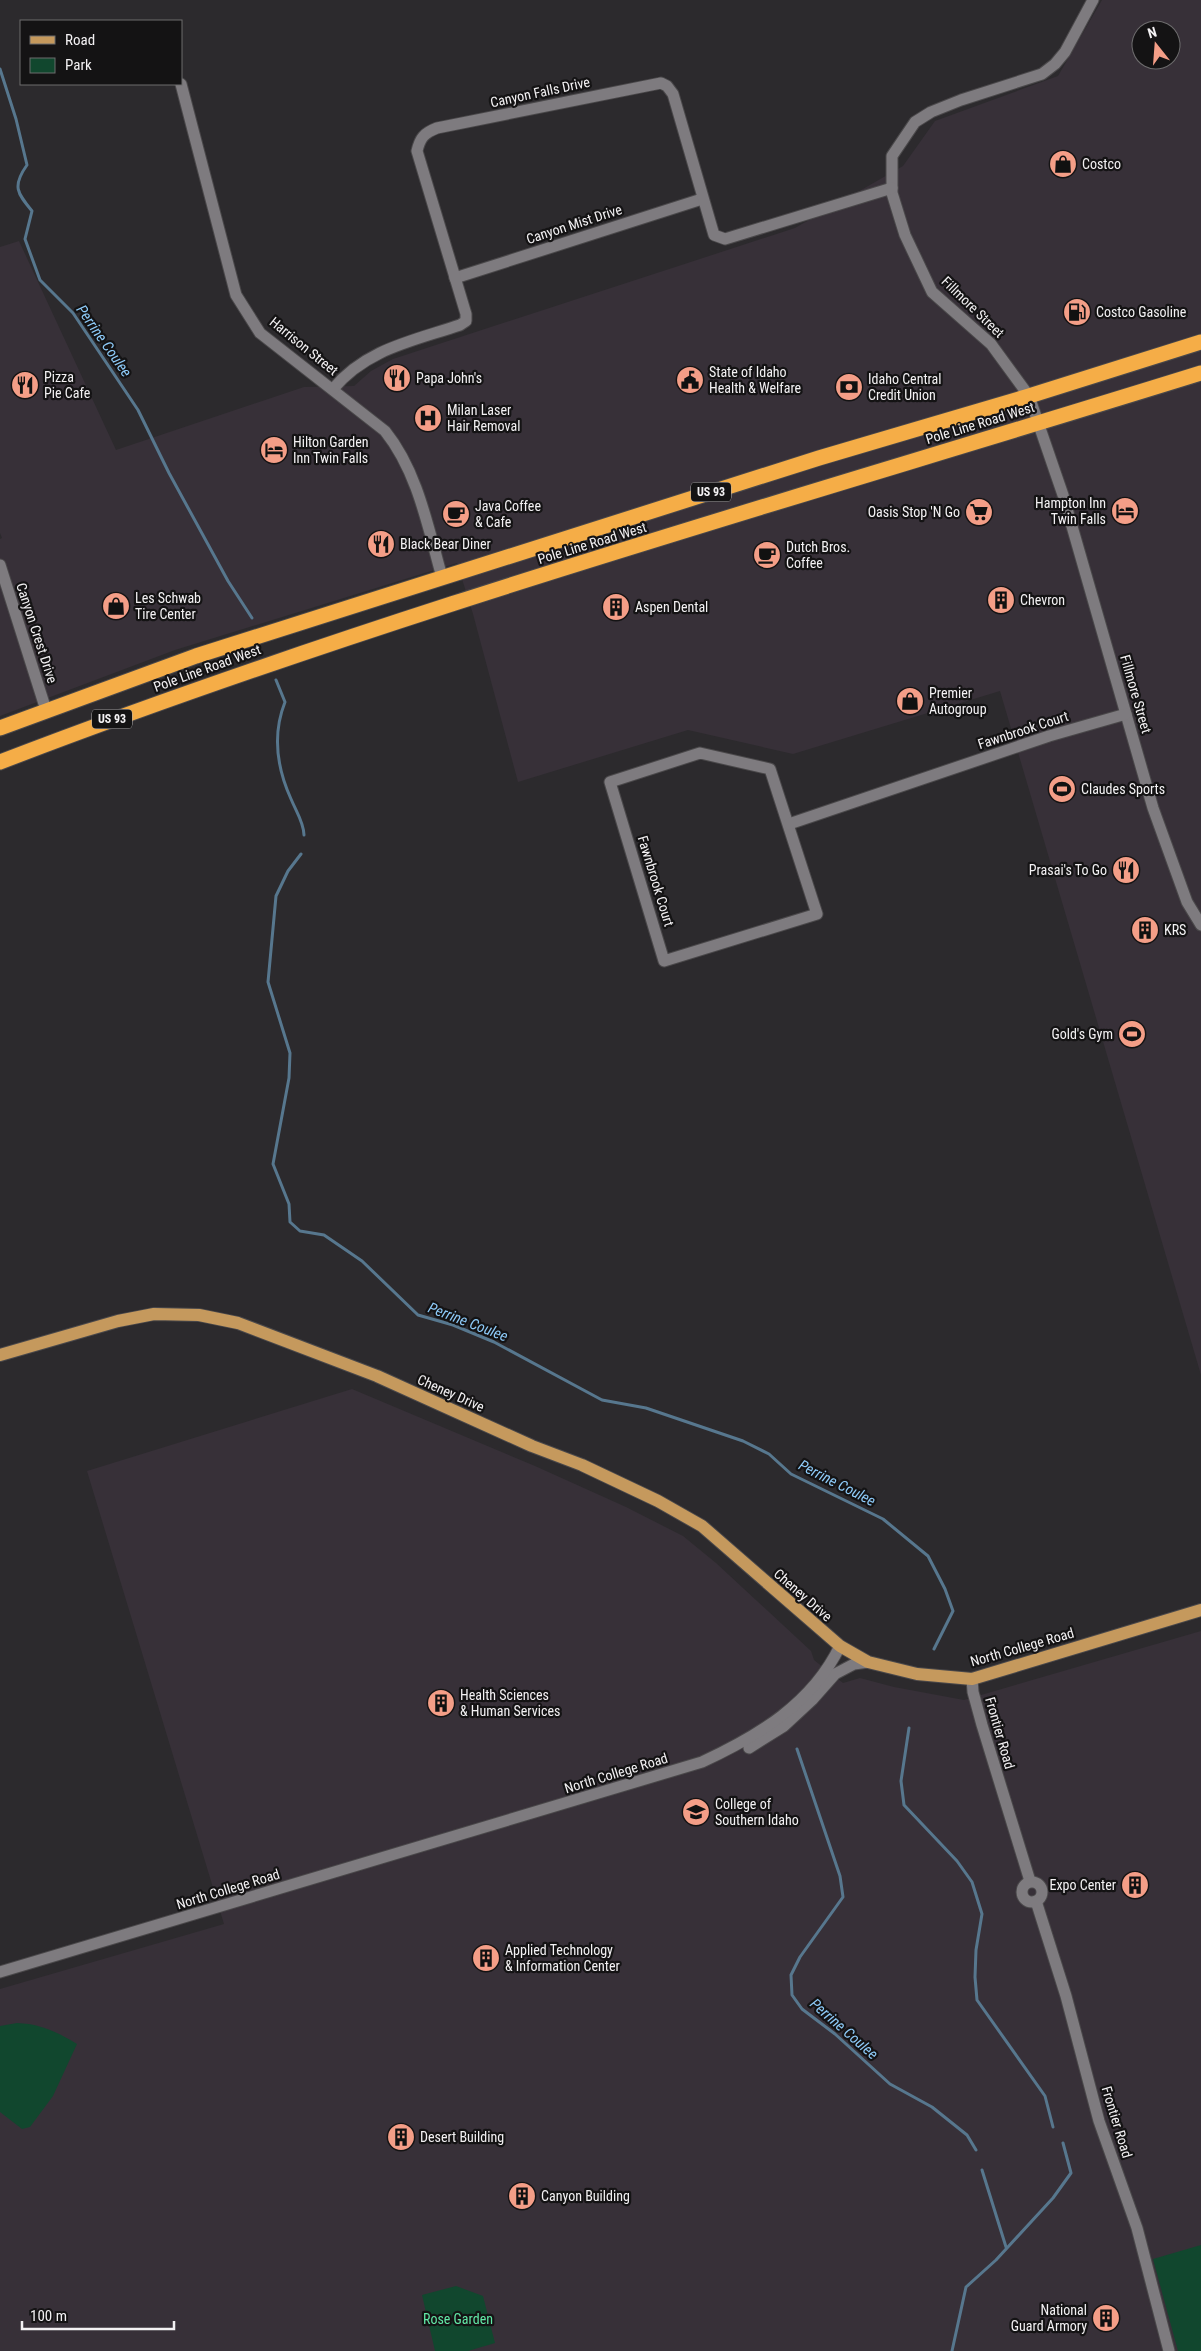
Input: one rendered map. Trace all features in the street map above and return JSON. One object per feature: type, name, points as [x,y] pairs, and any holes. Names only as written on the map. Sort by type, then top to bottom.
[{"type":"highway","name":"Pole Line Road West","points":[[0,728],[196,656],[819,458],[1029,396],[1201,342]]},
{"type":"highway","points":[[1162,386],[1201,367]]},
{"type":"highway","name":"Pole Line Road West","points":[[0,762],[104,722],[315,647],[1201,373]]},
{"type":"main road","name":"Cheney Drive","points":[[0,1355],[118,1321],[154,1314],[199,1315],[238,1323],[378,1376],[532,1446],[582,1465],[658,1501],[702,1526],[840,1646]]},
{"type":"main road","name":"North College Road","points":[[840,1646],[868,1662],[917,1674],[972,1679],[1201,1610]]},
{"type":"street","name":"Fillmore Street","points":[[1093,0],[1056,64],[1042,74],[961,100],[931,112],[916,122],[892,156],[892,188],[905,236],[932,292],[991,344],[1029,396],[1063,495],[1153,808],[1187,902],[1201,926]]},
{"type":"street","name":"Canyon Falls Drive","points":[[333,389],[344,375],[369,357],[460,325],[466,321],[417,151],[420,140],[426,132],[437,128],[661,83],[667,86],[673,94],[702,199],[714,234],[725,239],[892,188]]},
{"type":"street","name":"Harrison Street","points":[[181,85],[236,295],[260,333],[385,431],[398,447],[408,466],[442,577]]},
{"type":"street","name":"Canyon Mist Drive","points":[[455,278],[702,199]]},
{"type":"street","name":"Canyon Crest Drive","points":[[0,565],[46,710]]},
{"type":"street","name":"Fawnbrook Court","points":[[789,824],[1049,736],[1126,714]]},
{"type":"street","name":"Fawnbrook Court","points":[[700,753],[770,769],[789,824],[817,914],[664,961],[610,782],[700,753]]},
{"type":"street","name":"North College Road","points":[[0,1972],[702,1762],[741,1744],[796,1706],[831,1665],[840,1646]]},
{"type":"street","points":[[702,1762],[748,1748],[770,1736],[812,1700],[835,1674],[854,1664],[868,1662]]},
{"type":"street","name":"Frontier Road","points":[[972,1679],[973,1692],[982,1725],[1030,1881],[1022,1888],[1022,1894],[1026,1900],[1036,1901],[1066,1996],[1099,2121],[1137,2228],[1169,2351]]},
{"type":"shaded area","points":[[1102,0],[1201,0],[1201,1375],[1000,691],[793,754],[688,730],[518,782],[473,614],[457,563],[175,650],[0,716],[0,539],[2,538],[0,533],[0,247],[19,241],[116,450],[304,387],[354,386],[371,371],[393,359],[795,228],[903,166],[935,121],[1058,76]]},
{"type":"shaded area","name":"College of Southern Idaho","points":[[352,1389],[535,1466],[626,1507],[683,1536],[716,1563],[811,1651],[814,1660],[843,1683],[860,1678],[894,1687],[964,1700],[1201,1631],[1201,2351],[0,2351],[0,1989],[224,1924],[87,1471]]},
{"type":"green space","points":[[17,2023],[49,2029],[77,2044],[53,2096],[30,2127],[22,2129],[0,2112],[0,2026]]},
{"type":"green space","points":[[1201,2245],[1201,2351],[1178,2351],[1153,2259]]},
{"type":"green space","name":"Rose Garden","points":[[456,2286],[483,2296],[495,2343],[468,2351],[435,2351],[422,2295]]},
{"type":"waterway","name":"Perrine Coulee","points":[[0,69],[16,119],[27,165],[19,179],[18,189],[32,211],[25,239],[40,280],[73,313],[138,410],[169,473],[228,581],[252,618]]},
{"type":"waterway","name":"Perrine Coulee","points":[[276,680],[285,702],[278,727],[277,739],[282,775],[304,830],[304,835]]},
{"type":"waterway","name":"Perrine Coulee","points":[[301,854],[288,871],[276,896],[268,982],[290,1053],[289,1078],[273,1164],[289,1204],[290,1222],[300,1231],[324,1235],[362,1261],[418,1315],[453,1325],[494,1342],[602,1400],[646,1408],[743,1441],[769,1454],[791,1474],[883,1519],[928,1556],[945,1589],[953,1611],[934,1649]]},
{"type":"waterway","name":"Perrine Coulee","points":[[909,1728],[901,1781],[904,1805],[957,1861],[972,1882],[982,1914],[976,1950],[975,1977],[977,2000],[1045,2096],[1053,2127]]},
{"type":"waterway","name":"Perrine Coulee","points":[[797,1749],[840,1876],[843,1897],[800,1957],[791,1975],[792,1995],[802,2009],[835,2034],[890,2084],[932,2107],[967,2135],[976,2150]]},
{"type":"waterway","name":"Perrine Coulee","points":[[952,2351],[966,2287],[996,2260],[1053,2198],[1071,2173],[1063,2143]]},
{"type":"waterway","name":"Perrine Coulee","points":[[982,2170],[1006,2247]]},
{"type":"place","name":"Costco","points":[[1063,164]]},
{"type":"place","name":"Costco Gasoline","points":[[1077,312]]},
{"type":"place","name":"Papa John's","points":[[397,378]]},
{"type":"place","name":"State of Idaho Health & Welfare","points":[[690,380]]},
{"type":"place","name":"Pizza Pie Cafe","points":[[25,385]]},
{"type":"place","name":"Idaho Central Credit Union","points":[[849,387]]},
{"type":"place","name":"Milan Laser Hair Removal","points":[[428,418]]},
{"type":"place","name":"Hilton Garden Inn Twin Falls","points":[[274,450]]},
{"type":"place","name":"Hampton Inn Twin Falls","points":[[1125,511]]},
{"type":"place","name":"Oasis Stop 'N Go","points":[[979,512]]},
{"type":"place","name":"Java Coffee & Cafe","points":[[456,514]]},
{"type":"place","name":"Black Bear Diner","points":[[381,544]]},
{"type":"place","name":"Dutch Bros. Coffee","points":[[767,555]]},
{"type":"place","name":"Chevron","points":[[1001,600]]},
{"type":"place","name":"Les Schwab Tire Center","points":[[116,606]]},
{"type":"place","name":"Aspen Dental","points":[[616,607]]},
{"type":"place","name":"Premier Autogroup","points":[[910,701]]},
{"type":"place","name":"Claudes Sports","points":[[1062,789]]},
{"type":"place","name":"Prasai's To Go","points":[[1126,870]]},
{"type":"place","name":"KRS","points":[[1145,930]]},
{"type":"place","name":"Gold's Gym","points":[[1132,1034]]},
{"type":"place","name":"Health Sciences & Human Services","points":[[441,1703]]},
{"type":"place","name":"College of Southern Idaho","points":[[696,1812]]},
{"type":"place","name":"Expo Center","points":[[1135,1885]]},
{"type":"place","name":"Applied Technology & Information Center","points":[[486,1958]]},
{"type":"place","name":"Desert Building","points":[[401,2137]]},
{"type":"place","name":"Canyon Building","points":[[522,2196]]},
{"type":"place","name":"National Guard Armory","points":[[1106,2318]]}]
